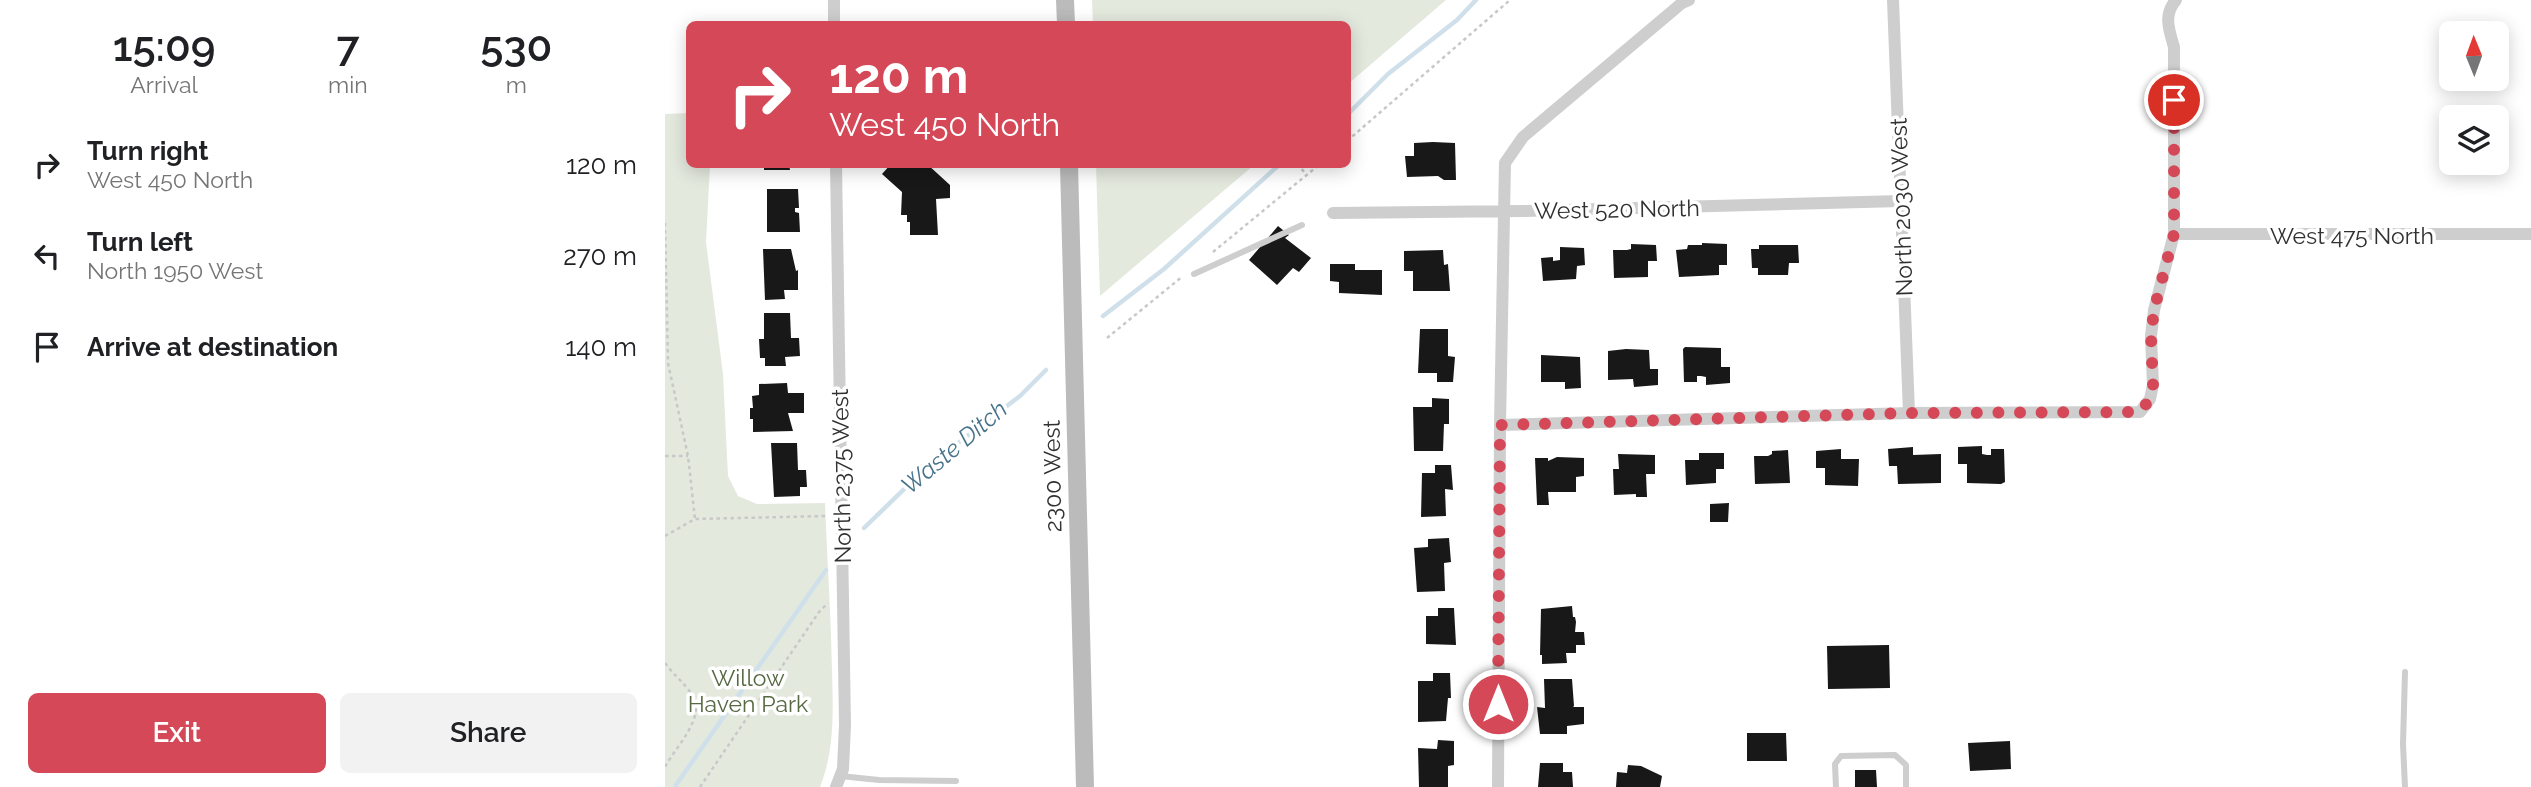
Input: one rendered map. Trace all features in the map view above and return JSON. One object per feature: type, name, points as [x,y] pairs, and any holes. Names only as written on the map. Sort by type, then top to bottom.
[{"type":"main road","points":[[1065,0],[1066,21]]},
{"type":"main road","name":"2300 West","points":[[1069,168],[1085,787]]},
{"type":"street","points":[[834,0],[834,21]]},
{"type":"street","points":[[1497,787],[1505,163],[1523,137],[1682,3],[1689,0]]},
{"type":"street","name":"North 2030 West","points":[[1893,0],[1909,413]]},
{"type":"street","points":[[1500,425],[1909,413],[2140,412],[2150,399],[2153,385],[2151,336],[2154,310],[2174,234],[2174,47],[2168,26],[2173,4]]},
{"type":"street","name":"North 2375 West","points":[[836,168],[845,725],[843,769],[838,782]]},
{"type":"street","name":"West 520 North","points":[[1333,213],[1901,201]]},
{"type":"street","name":"West 475 North","points":[[2174,234],[2531,234]]},
{"type":"lane","points":[[1192,272],[1302,225]]},
{"type":"lane","points":[[2405,672],[2405,787]]},
{"type":"lane","points":[[1836,787],[1835,764],[1841,756],[1895,755],[1906,765],[1906,787]]},
{"type":"lane","points":[[838,782],[956,781]]},
{"type":"path","points":[[1351,138],[1510,0]]},
{"type":"path","points":[[1301,168],[1307,175]]},
{"type":"path","points":[[1211,254],[1315,168]]},
{"type":"path","points":[[665,223],[668,363],[688,456],[695,519]]},
{"type":"path","points":[[1107,338],[1192,272]]},
{"type":"path","points":[[665,456],[688,456]]},
{"type":"path","points":[[665,536],[695,519],[825,516]]},
{"type":"path","points":[[700,787],[819,612],[831,601]]},
{"type":"path","points":[[665,663],[692,694],[697,705],[694,721],[665,767]]},
{"type":"green space","points":[[1092,0],[1446,0],[1351,81],[1351,21],[1093,21]]},
{"type":"green space","name":"Willow Haven Park","points":[[686,113],[686,168],[710,168],[706,242],[723,374],[728,476],[738,496],[757,504],[825,503],[833,714],[831,744],[820,787],[665,787],[665,114]]},
{"type":"green space","points":[[1096,168],[1250,168],[1100,296]]},
{"type":"building","points":[[1414,143],[1455,143],[1456,180],[1444,180],[1438,176],[1407,177],[1405,156],[1414,156]]},
{"type":"building","points":[[790,168],[790,170],[764,170]]},
{"type":"building","points":[[887,168],[931,168],[950,185],[950,198],[936,199],[938,235],[910,235],[907,215],[901,215],[902,192],[882,174]]},
{"type":"building","points":[[767,189],[798,189],[799,208],[795,208],[795,212],[799,213],[800,232],[767,232]]},
{"type":"building","points":[[1278,226],[1289,235],[1285,238],[1311,258],[1299,272],[1293,268],[1277,285],[1249,260]]},
{"type":"building","points":[[1702,243],[1727,244],[1727,265],[1719,265],[1719,275],[1679,277],[1676,250]]},
{"type":"building","points":[[1631,244],[1656,245],[1657,261],[1648,261],[1648,277],[1614,278],[1613,250],[1631,249]]},
{"type":"building","points":[[1759,245],[1798,245],[1799,263],[1789,263],[1788,275],[1758,275],[1758,268],[1752,268],[1751,249],[1759,249]]},
{"type":"building","points":[[1560,247],[1584,248],[1585,265],[1577,266],[1576,279],[1543,281],[1541,258],[1553,257],[1553,261],[1560,260]]},
{"type":"building","points":[[763,249],[791,249],[796,271],[798,270],[798,290],[784,290],[785,299],[765,300]]},
{"type":"building","points":[[1443,250],[1444,265],[1448,264],[1450,291],[1413,291],[1413,271],[1404,271],[1404,251]]},
{"type":"building","points":[[1330,264],[1355,264],[1355,270],[1382,270],[1382,295],[1339,293],[1339,282],[1330,281]]},
{"type":"building","points":[[764,313],[790,313],[791,338],[799,338],[800,356],[785,357],[786,366],[765,366],[765,358],[760,358],[759,339],[764,339]]},
{"type":"building","points":[[1420,329],[1448,329],[1448,356],[1455,357],[1453,382],[1437,382],[1437,373],[1418,373]]},
{"type":"building","points":[[1685,347],[1721,348],[1721,367],[1730,367],[1730,383],[1706,385],[1706,377],[1701,376],[1697,376],[1697,382],[1684,382]]},
{"type":"building","points":[[1649,350],[1650,369],[1658,369],[1658,385],[1634,387],[1633,379],[1608,380],[1608,351]]},
{"type":"building","points":[[1541,355],[1580,357],[1581,388],[1565,389],[1565,382],[1541,382]]},
{"type":"building","points":[[787,383],[788,393],[804,393],[804,413],[788,413],[793,431],[753,432],[750,408],[753,408],[752,396],[759,395],[759,384]]},
{"type":"building","points":[[1432,398],[1449,399],[1449,424],[1444,424],[1443,451],[1414,451],[1413,407],[1432,407]]},
{"type":"building","points":[[771,443],[797,443],[798,470],[806,470],[807,487],[800,487],[800,496],[774,497]]},
{"type":"building","points":[[1982,446],[1982,454],[1987,455],[1991,455],[1991,449],[2004,449],[2005,482],[1967,483],[1967,464],[1958,464],[1958,447]]},
{"type":"building","points":[[1913,447],[1913,455],[1941,454],[1941,483],[1898,484],[1897,466],[1889,466],[1888,449]]},
{"type":"building","points":[[1841,449],[1841,459],[1859,459],[1858,486],[1825,485],[1825,468],[1816,468],[1816,451]]},
{"type":"building","points":[[1788,450],[1790,483],[1755,484],[1754,456],[1768,456],[1772,451]]},
{"type":"building","points":[[1699,453],[1724,453],[1724,469],[1716,469],[1716,483],[1686,485],[1685,460],[1699,460]]},
{"type":"building","points":[[1618,454],[1655,455],[1655,474],[1646,474],[1647,497],[1636,497],[1636,494],[1614,495],[1613,469],[1619,469]]},
{"type":"building","points":[[1557,457],[1584,458],[1584,476],[1576,477],[1576,492],[1548,492],[1549,505],[1537,505],[1535,458],[1548,458],[1548,461]]},
{"type":"building","points":[[1435,465],[1451,465],[1453,490],[1445,489],[1446,516],[1421,517],[1422,473],[1435,473]]},
{"type":"building","points":[[1729,503],[1728,522],[1710,522],[1710,504]]},
{"type":"building","points":[[1449,538],[1451,562],[1444,563],[1445,591],[1417,592],[1414,548],[1428,547],[1428,539]]},
{"type":"building","points":[[1572,606],[1576,622],[1575,632],[1584,632],[1585,645],[1576,645],[1576,653],[1566,653],[1567,663],[1542,664],[1541,609]]},
{"type":"building","points":[[1438,608],[1454,608],[1456,645],[1426,644],[1426,616],[1438,616]]},
{"type":"building","points":[[1889,645],[1890,688],[1828,689],[1827,646]]},
{"type":"building","points":[[1433,673],[1450,673],[1451,698],[1448,698],[1446,721],[1418,722],[1418,681],[1433,681]]},
{"type":"building","points":[[1544,679],[1572,679],[1573,707],[1584,707],[1584,724],[1567,726],[1567,734],[1540,734],[1537,707],[1545,708]]},
{"type":"building","points":[[1747,733],[1786,733],[1787,761],[1747,761]]},
{"type":"building","points":[[1438,740],[1454,741],[1454,765],[1448,766],[1448,787],[1419,787],[1418,748],[1437,749]]},
{"type":"building","points":[[2010,741],[2011,769],[1970,771],[1968,743]]},
{"type":"building","points":[[1540,763],[1563,763],[1563,772],[1572,772],[1573,787],[1538,787]]},
{"type":"building","points":[[1628,765],[1641,766],[1662,776],[1660,787],[1616,787],[1617,772],[1627,773]]},
{"type":"building","points":[[1855,770],[1876,770],[1877,787],[1855,787]]},
{"type":"waterway","name":"Waste Ditch","points":[[1351,111],[1388,74],[1457,20],[1476,0]]},
{"type":"waterway","name":"Waste Ditch","points":[[1103,316],[1164,269],[1276,168]]},
{"type":"waterway","name":"Waste Ditch","points":[[864,528],[929,465],[1020,396],[1046,370]]},
{"type":"waterway","name":"Waste Ditch","points":[[676,785],[826,570]]},
{"type":"route","points":[[1498,704],[1500,425],[1909,413],[2099,410],[2140,412],[2150,399],[2153,385],[2151,336],[2154,310],[2174,234],[2174,100]]}]
